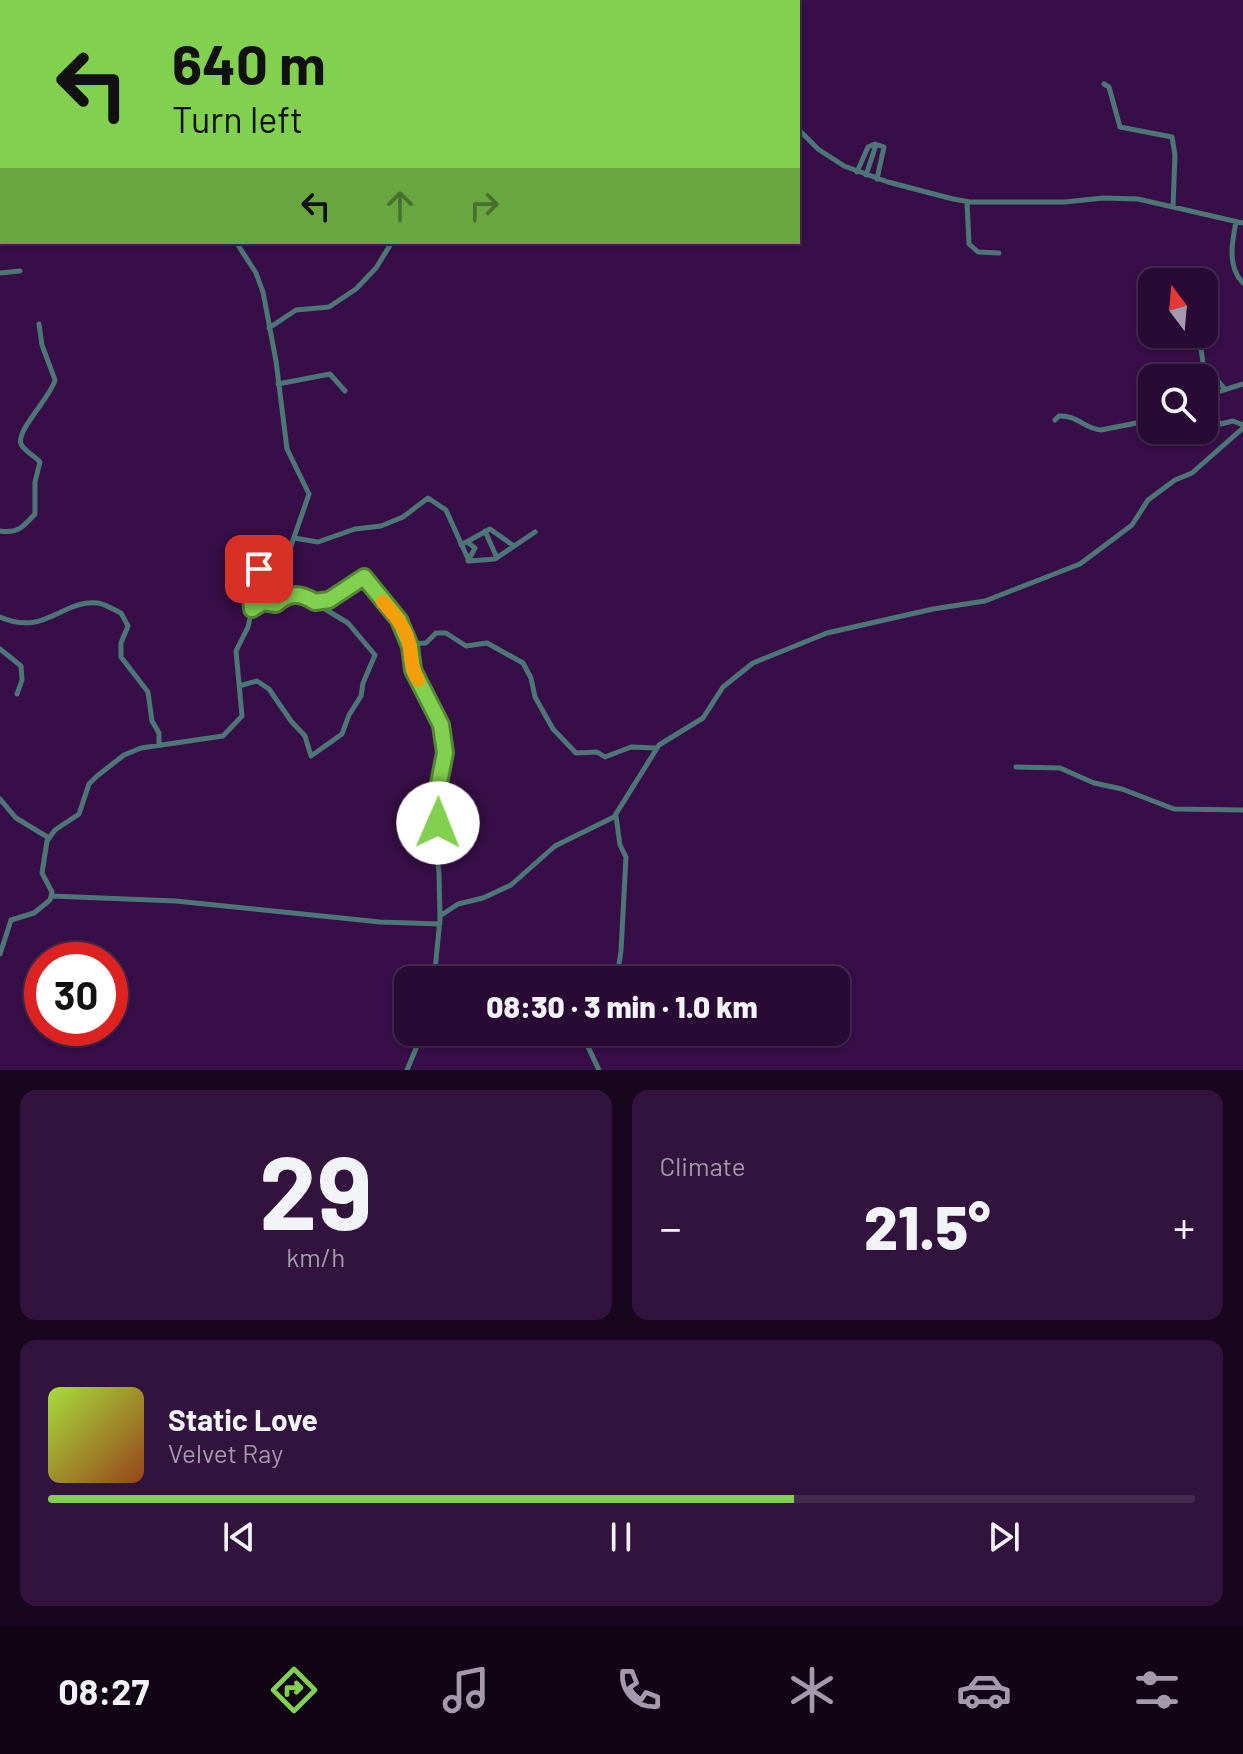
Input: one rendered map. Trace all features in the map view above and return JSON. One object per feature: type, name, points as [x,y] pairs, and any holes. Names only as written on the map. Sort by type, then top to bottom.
[{"type":"street","points":[[1104,84],[1109,87],[1121,127],[1168,135],[1173,139],[1173,207]]},
{"type":"street","points":[[800,131],[834,161],[857,172],[967,202],[1065,202],[1124,198],[1240,222],[1232,254],[1235,273],[1243,283]]},
{"type":"street","points":[[857,172],[865,150],[871,145],[884,147],[877,179]]},
{"type":"street","points":[[866,175],[876,145]]},
{"type":"street","points":[[967,202],[969,244],[978,252],[999,253]]},
{"type":"street","points":[[52,896],[42,873],[49,838],[55,830],[79,814],[87,787],[97,776],[128,753],[159,745],[224,736],[242,716],[236,651],[247,630],[252,609],[250,588],[256,571],[279,562],[294,538],[309,494],[287,449],[269,328],[257,276],[237,244]]},
{"type":"street","points":[[269,328],[296,310],[329,307],[356,289],[376,268],[391,244]]},
{"type":"street","points":[[0,273],[20,271]]},
{"type":"street","points":[[0,531],[21,529],[35,514],[35,482],[40,462],[24,449],[21,440],[24,430],[51,392],[55,380],[42,345],[39,324]]},
{"type":"street","points":[[1201,348],[1203,363],[1224,388]]},
{"type":"street","points":[[278,384],[330,374],[345,391]]},
{"type":"street","points":[[1218,390],[1243,384]]},
{"type":"street","points":[[1055,420],[1061,416],[1072,417],[1092,429],[1101,430],[1138,423]]},
{"type":"street","points":[[440,916],[458,904],[486,897],[511,885],[555,846],[603,824],[615,815],[657,748],[703,718],[723,687],[741,671],[813,637],[861,624],[985,601],[1080,564],[1132,525],[1148,500],[1175,480],[1192,473],[1243,426],[1233,421],[1218,422]]},
{"type":"street","points":[[294,538],[318,542],[355,529],[381,526],[403,517],[428,498],[447,512],[464,544],[468,561]]},
{"type":"street","points":[[464,544],[490,529],[514,546]]},
{"type":"street","points":[[485,531],[497,558]]},
{"type":"street","points":[[468,561],[497,558],[535,532]]},
{"type":"street","points":[[464,544],[475,548],[468,561]]},
{"type":"street","points":[[315,602],[329,600],[365,578],[398,617],[409,644],[413,670],[438,718],[445,748],[438,788],[439,817],[435,841],[440,916],[436,966]]},
{"type":"street","points":[[239,686],[257,681],[268,688],[306,737],[311,756],[341,735],[361,696],[375,655],[348,623],[306,596],[292,595],[276,604],[263,602],[252,609]]},
{"type":"street","points":[[0,617],[11,622],[32,623],[73,607],[97,603],[121,613],[128,626],[121,643],[121,657],[148,692],[152,721],[159,733],[159,745]]},
{"type":"street","points":[[409,644],[426,643],[436,633],[445,632],[462,645],[487,643],[523,663],[535,697],[553,729],[576,753],[597,752],[608,757],[631,747],[657,748]]},
{"type":"street","points":[[0,649],[22,668],[17,694]]},
{"type":"street","points":[[1016,767],[1060,768],[1099,785],[1122,789],[1174,809],[1243,810]]},
{"type":"street","points":[[0,799],[16,818],[49,838]]},
{"type":"street","points":[[615,815],[626,870],[618,966]]},
{"type":"street","points":[[0,954],[11,920],[37,911],[52,896],[176,901],[380,922],[440,924]]},
{"type":"street","points":[[407,1070],[417,1046]]},
{"type":"street","points":[[588,1046],[599,1070]]},
{"type":"slow traffic","points":[[383,602],[399,620],[410,646],[410,659],[418,680]]},
{"type":"route","points":[[259,569],[250,588],[252,609],[263,602],[276,604],[292,595],[306,596],[315,602],[329,600],[364,577],[398,617],[410,646],[413,670],[436,713],[444,740],[445,753],[437,796],[438,823]]}]
